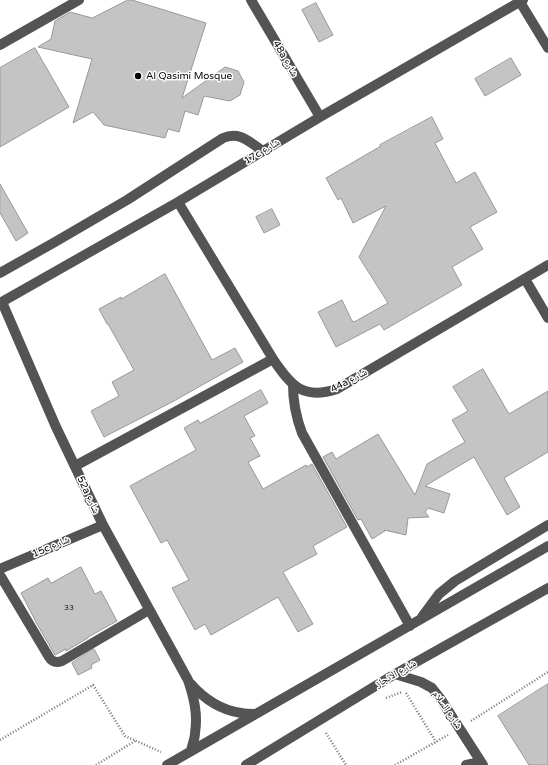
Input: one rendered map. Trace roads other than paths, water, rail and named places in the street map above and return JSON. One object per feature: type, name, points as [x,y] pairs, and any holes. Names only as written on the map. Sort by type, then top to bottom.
[{"type":"street","points":[[0,46],[79,0]]},
{"type":"street","name":"48a شارع","points":[[251,0],[320,117]]},
{"type":"street","points":[[521,1],[548,48]]},
{"type":"street","name":"17c شارع","points":[[1,303],[178,202],[320,117],[521,1]]},
{"type":"street","points":[[0,273],[127,200],[223,138],[235,135],[241,137],[263,152]]},
{"type":"street","name":"44a شارع","points":[[178,202],[284,375],[293,385],[303,391],[314,393],[326,393],[337,389],[525,280],[548,265]]},
{"type":"street","points":[[525,280],[548,318]]},
{"type":"street","name":"52a شارع","points":[[1,303],[56,427],[102,525],[188,680],[194,697],[196,716],[195,734],[191,751]]},
{"type":"street","points":[[74,466],[273,359]]},
{"type":"street","points":[[293,385],[294,410],[302,433],[410,626]]},
{"type":"street","name":"15c شارع","points":[[0,569],[102,525]]},
{"type":"street","points":[[419,621],[439,594],[455,581],[548,525]]},
{"type":"street","points":[[167,765],[548,546]]},
{"type":"street","points":[[0,574],[49,657],[54,662],[62,661],[149,610]]},
{"type":"street","name":"شارع الانجاز","points":[[246,765],[395,674],[548,588]]},
{"type":"street","name":"شارع السلام","points":[[395,674],[421,682],[432,688],[482,763]]},
{"type":"street","name":"52a شارع","points":[[188,680],[198,692],[211,702],[225,709],[241,713],[256,714]]},
{"type":"street","points":[[466,765],[482,763]]},
{"type":"place","name":"Al Qasimi Mosque","points":[[138,76]]}]
